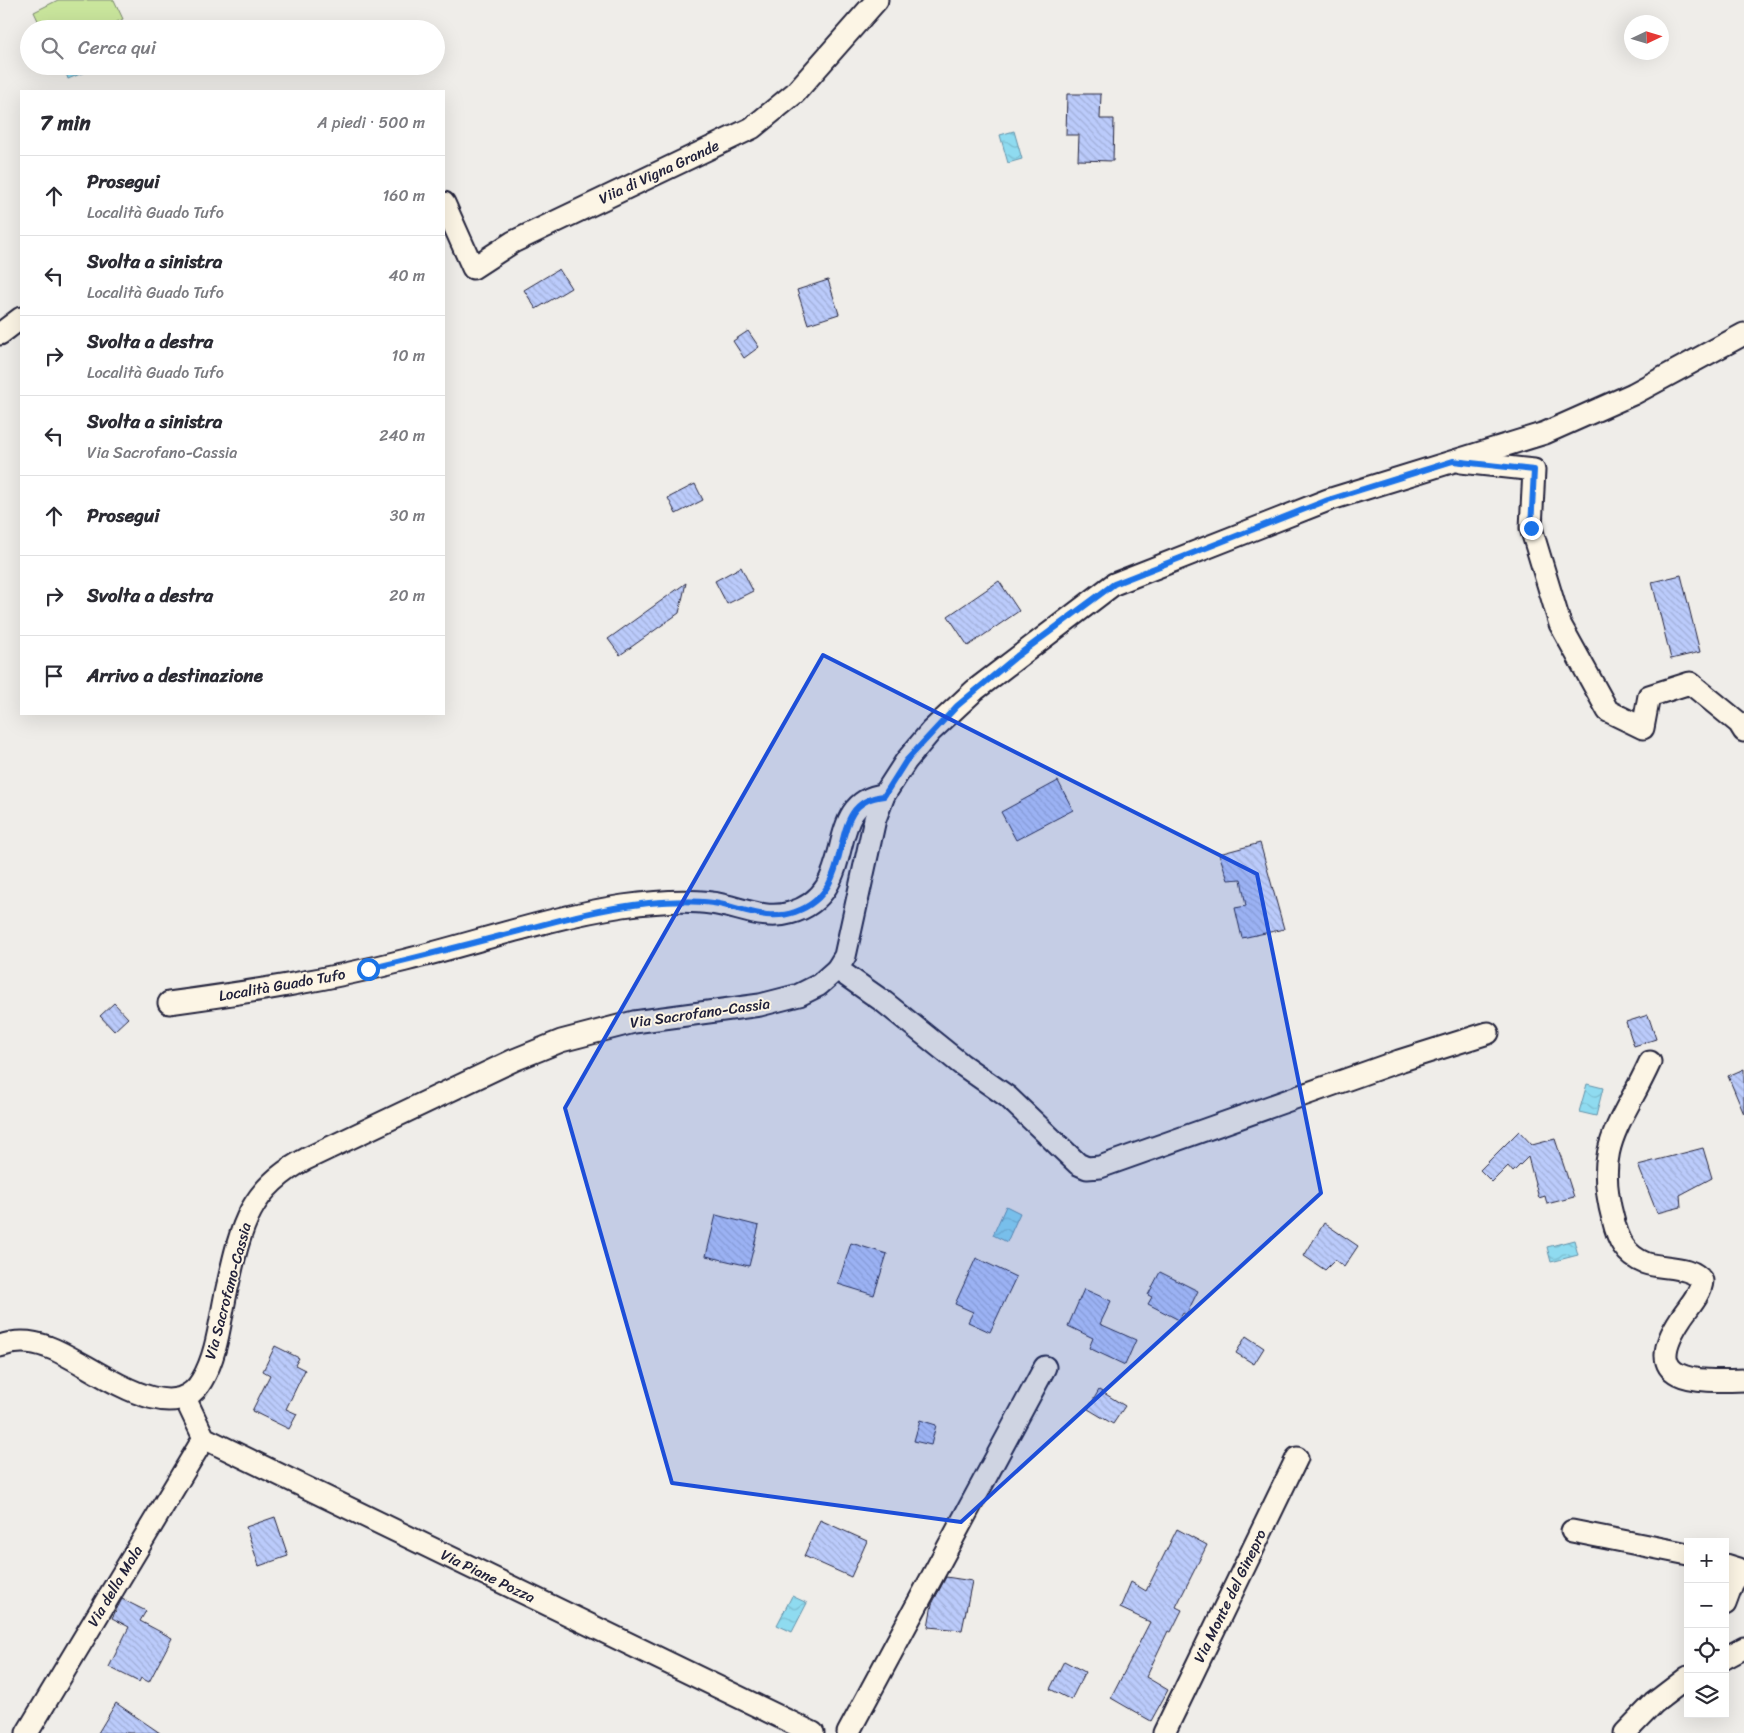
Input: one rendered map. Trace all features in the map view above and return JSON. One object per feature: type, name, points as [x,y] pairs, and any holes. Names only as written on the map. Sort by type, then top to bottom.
[{"type":"street","name":"Viia di Vigna Grande","points":[[445,205],[473,268],[513,242],[752,128],[795,93],[877,0]]},
{"type":"street","points":[[0,334],[20,319]]},
{"type":"street","name":"Via Sacrofano-Cassia","points":[[185,1398],[198,1387],[209,1364],[245,1221],[268,1186],[285,1171],[306,1158],[547,1046],[610,1027],[782,1000],[820,984],[838,969],[850,940],[870,837],[884,796],[910,755],[957,706],[1017,656],[1114,584],[1328,500],[1545,432],[1633,394],[1744,334]]},
{"type":"street","points":[[1453,461],[1534,470],[1531,528],[1560,624],[1608,711],[1642,728],[1649,696],[1690,683],[1739,723],[1744,731]]},
{"type":"street","name":"Località Guado Tufo","points":[[169,1003],[333,978],[576,916],[621,907],[690,901],[713,903],[766,916],[794,912],[815,901],[834,875],[849,819],[854,809],[864,800],[884,796]]},
{"type":"street","points":[[838,969],[884,1002],[961,1064],[1008,1097],[1078,1164],[1087,1168],[1100,1167],[1399,1061],[1488,1033]]},
{"type":"street","points":[[1650,1062],[1608,1149],[1605,1180],[1615,1228],[1622,1245],[1632,1256],[1650,1264],[1694,1273],[1702,1281],[1699,1291],[1668,1341],[1666,1355],[1672,1371],[1681,1377],[1696,1380],[1744,1380]]},
{"type":"street","points":[[0,1346],[18,1342],[48,1346],[142,1396],[166,1401],[185,1398],[204,1438]]},
{"type":"street","points":[[848,1733],[1045,1367]]},
{"type":"street","name":"Via della Mola","points":[[27,1733],[204,1438]]},
{"type":"street","name":"Via Piane Pozza","points":[[204,1438],[813,1733]]},
{"type":"street","name":"Via Monte del Ginepro","points":[[1164,1733],[1297,1458]]},
{"type":"street","points":[[1572,1531],[1684,1553]]},
{"type":"street","points":[[1729,1589],[1736,1564]]},
{"type":"street","points":[[1729,1656],[1744,1648]]},
{"type":"street","points":[[1625,1733],[1654,1702],[1684,1676]]},
{"type":"highlighted area","points":[[823,655],[1257,874],[1321,1193],[961,1522],[672,1483],[565,1108]]},
{"type":"green space","points":[[58,0],[114,0],[123,19],[38,20],[34,12]]},
{"type":"water","points":[[67,75],[78,75],[68,79]]},
{"type":"water","points":[[1014,131],[1022,159],[1008,163],[1000,135]]},
{"type":"water","points":[[1587,1084],[1603,1088],[1596,1116],[1579,1112]]},
{"type":"water","points":[[1006,1206],[1020,1213],[1007,1242],[993,1235]]},
{"type":"water","points":[[1574,1240],[1578,1255],[1551,1262],[1547,1247]]},
{"type":"water","points":[[792,1596],[807,1603],[792,1632],[777,1625]]},
{"type":"building","points":[[1067,94],[1101,94],[1100,119],[1114,119],[1113,161],[1078,160],[1079,135],[1066,135]]},
{"type":"building","points":[[559,269],[571,288],[536,309],[524,290]]},
{"type":"building","points":[[828,280],[839,314],[808,324],[797,290]]},
{"type":"building","points":[[748,331],[759,347],[744,358],[733,341]]},
{"type":"building","points":[[695,484],[703,500],[676,514],[668,498]]},
{"type":"building","points":[[741,567],[753,591],[727,604],[715,581]]},
{"type":"building","points":[[1681,575],[1700,652],[1671,659],[1652,582]]},
{"type":"building","points":[[999,581],[1019,611],[968,646],[948,616]]},
{"type":"building","points":[[686,583],[679,613],[620,655],[608,639]]},
{"type":"building","points":[[1058,781],[1073,810],[1016,840],[1001,812]]},
{"type":"building","points":[[1260,843],[1284,929],[1242,938],[1235,908],[1246,906],[1241,879],[1228,880],[1219,854]]},
{"type":"building","points":[[114,1003],[128,1018],[114,1031],[100,1016]]},
{"type":"building","points":[[1648,1015],[1656,1039],[1634,1046],[1626,1022]]},
{"type":"building","points":[[1744,1069],[1744,1114],[1728,1076]]},
{"type":"building","points":[[1519,1131],[1532,1145],[1555,1139],[1574,1197],[1547,1204],[1545,1196],[1539,1198],[1528,1157],[1513,1172],[1508,1166],[1492,1182],[1480,1170]]},
{"type":"building","points":[[1703,1148],[1712,1178],[1680,1195],[1681,1207],[1657,1213],[1638,1165]]},
{"type":"building","points":[[716,1215],[759,1226],[749,1266],[706,1256]]},
{"type":"building","points":[[1324,1223],[1358,1246],[1344,1267],[1335,1260],[1325,1270],[1304,1256]]},
{"type":"building","points":[[851,1243],[887,1254],[874,1295],[838,1284]]},
{"type":"building","points":[[976,1258],[1016,1277],[990,1332],[968,1322],[973,1312],[955,1304]]},
{"type":"building","points":[[1160,1272],[1198,1291],[1186,1315],[1183,1313],[1179,1320],[1148,1304],[1152,1297],[1148,1295]]},
{"type":"building","points":[[1084,1289],[1111,1301],[1100,1324],[1136,1340],[1125,1365],[1089,1348],[1093,1338],[1068,1326]]},
{"type":"building","points":[[1246,1336],[1264,1348],[1254,1364],[1236,1353]]},
{"type":"building","points":[[275,1346],[299,1358],[295,1365],[305,1370],[286,1409],[297,1414],[289,1429],[252,1411],[270,1375],[263,1371]]},
{"type":"building","points":[[1099,1390],[1125,1406],[1113,1424],[1088,1409]]},
{"type":"building","points":[[920,1420],[936,1425],[931,1445],[914,1441]]},
{"type":"building","points":[[275,1517],[288,1556],[259,1566],[246,1527]]},
{"type":"building","points":[[820,1520],[867,1541],[851,1577],[804,1556]]},
{"type":"building","points":[[1177,1529],[1207,1545],[1176,1607],[1182,1610],[1171,1632],[1168,1631],[1146,1677],[1168,1690],[1151,1721],[1111,1698],[1150,1622],[1120,1608],[1131,1582],[1146,1591]]},
{"type":"building","points":[[946,1577],[972,1581],[962,1630],[928,1627],[932,1604]]},
{"type":"building","points":[[122,1599],[146,1611],[140,1621],[172,1638],[149,1682],[141,1678],[139,1682],[109,1667],[129,1627],[112,1618]]},
{"type":"building","points":[[1064,1661],[1085,1672],[1071,1700],[1050,1689]]},
{"type":"building","points":[[116,1703],[160,1733],[98,1733]]},
{"type":"route","points":[[368,969],[576,916],[621,907],[690,901],[725,905],[766,916],[776,916],[794,912],[808,906],[825,890],[834,875],[850,815],[854,809],[864,800],[876,796],[884,796],[897,773],[919,744],[957,706],[1017,656],[1114,584],[1328,500],[1453,461],[1534,470],[1531,528]]}]
